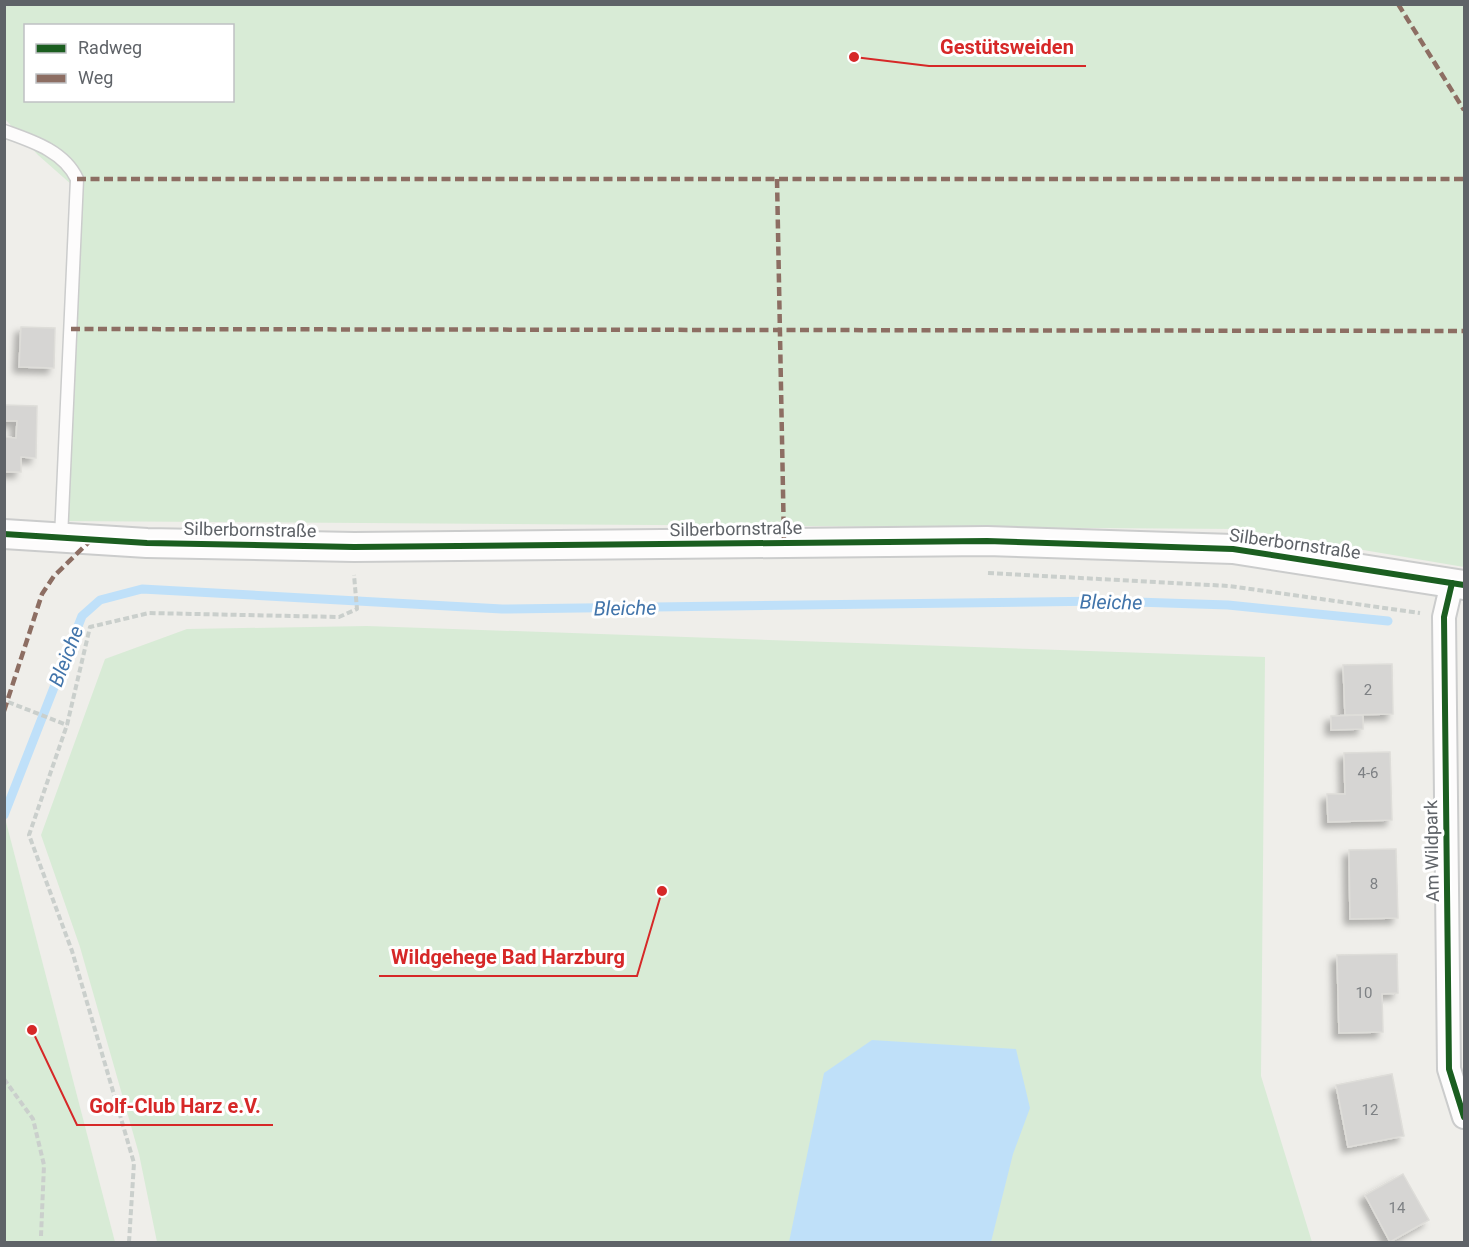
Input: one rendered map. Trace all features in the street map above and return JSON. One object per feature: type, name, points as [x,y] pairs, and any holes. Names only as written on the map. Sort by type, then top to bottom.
[{"type":"street","name":"Silberbornstraße","points":[[4,534],[147,543],[354,547],[987,541],[1221,548],[1458,584]]},
{"type":"street","name":"Am Wildpark","points":[[1458,584],[1444,617],[1449,1069],[1464,1117]]},
{"type":"lane","points":[[4,131],[34,142],[56,155],[73,170],[77,179],[61,538]]},
{"type":"path","points":[[986,572],[1229,586],[1444,617]]},
{"type":"path","points":[[342,577],[366,577]]},
{"type":"path","points":[[129,1242],[134,1163],[72,951],[29,835],[67,725],[90,627],[149,614],[339,617],[357,609],[354,577]]},
{"type":"path","points":[[8,702],[49,720],[67,725]]},
{"type":"path","points":[[4,1079],[33,1119],[44,1165],[41,1236]]},
{"type":"green space","points":[[5,5],[1464,5],[1464,567],[1239,529],[56,521],[72,185],[38,155],[5,119]]},
{"type":"green space","points":[[367,626],[1265,657],[1261,1076],[1312,1242],[157,1242],[139,1154],[80,947],[41,835],[105,659],[187,629]]},
{"type":"green space","points":[[5,818],[115,1242],[5,1242]]},
{"type":"water","points":[[872,1040],[1016,1049],[1030,1108],[1013,1154],[991,1242],[789,1242],[824,1073]]},
{"type":"building","points":[[21,327],[55,328],[54,368],[19,367]]},
{"type":"building","points":[[4,405],[37,406],[36,458],[21,457],[21,472],[4,472],[4,437],[16,438],[17,421],[4,421]]},
{"type":"building","points":[[1392,664],[1393,714],[1345,715],[1343,665]]},
{"type":"building","points":[[1363,715],[1363,729],[1331,730],[1331,716]]},
{"type":"building","points":[[1390,752],[1392,820],[1328,822],[1327,794],[1345,794],[1344,753]]},
{"type":"building","points":[[1396,849],[1398,918],[1350,919],[1349,850]]},
{"type":"building","points":[[1397,954],[1398,993],[1382,994],[1383,1032],[1339,1033],[1337,955]]},
{"type":"building","points":[[1392,1074],[1404,1136],[1348,1147],[1336,1085]]},
{"type":"building","points":[[1403,1174],[1429,1220],[1390,1242],[1365,1195]]},
{"type":"waterway","name":"Bleiche","points":[[4,815],[82,616],[100,600],[142,589],[502,609],[1105,601],[1228,605],[1388,621]]},
{"type":"marked path","points":[[1398,4],[1464,110]]},
{"type":"marked path","points":[[77,179],[1464,179]]},
{"type":"marked path","points":[[777,179],[784,543]]},
{"type":"marked path","points":[[71,329],[1464,331]]},
{"type":"marked path","points":[[4,711],[42,594],[54,576],[92,539]]},
{"type":"cycle path","points":[[4,534],[147,543],[354,547],[987,541],[1233,549],[1464,585]]},
{"type":"cycle path","points":[[1452,583],[1444,617],[1449,1069],[1464,1117]]},
{"type":"place","name":"Gestütsweiden","points":[[854,57]]},
{"type":"place","name":"Wildgehege Bad Harzburg","points":[[662,891]]},
{"type":"place","name":"Golf-Club Harz e.V.","points":[[32,1030]]}]
